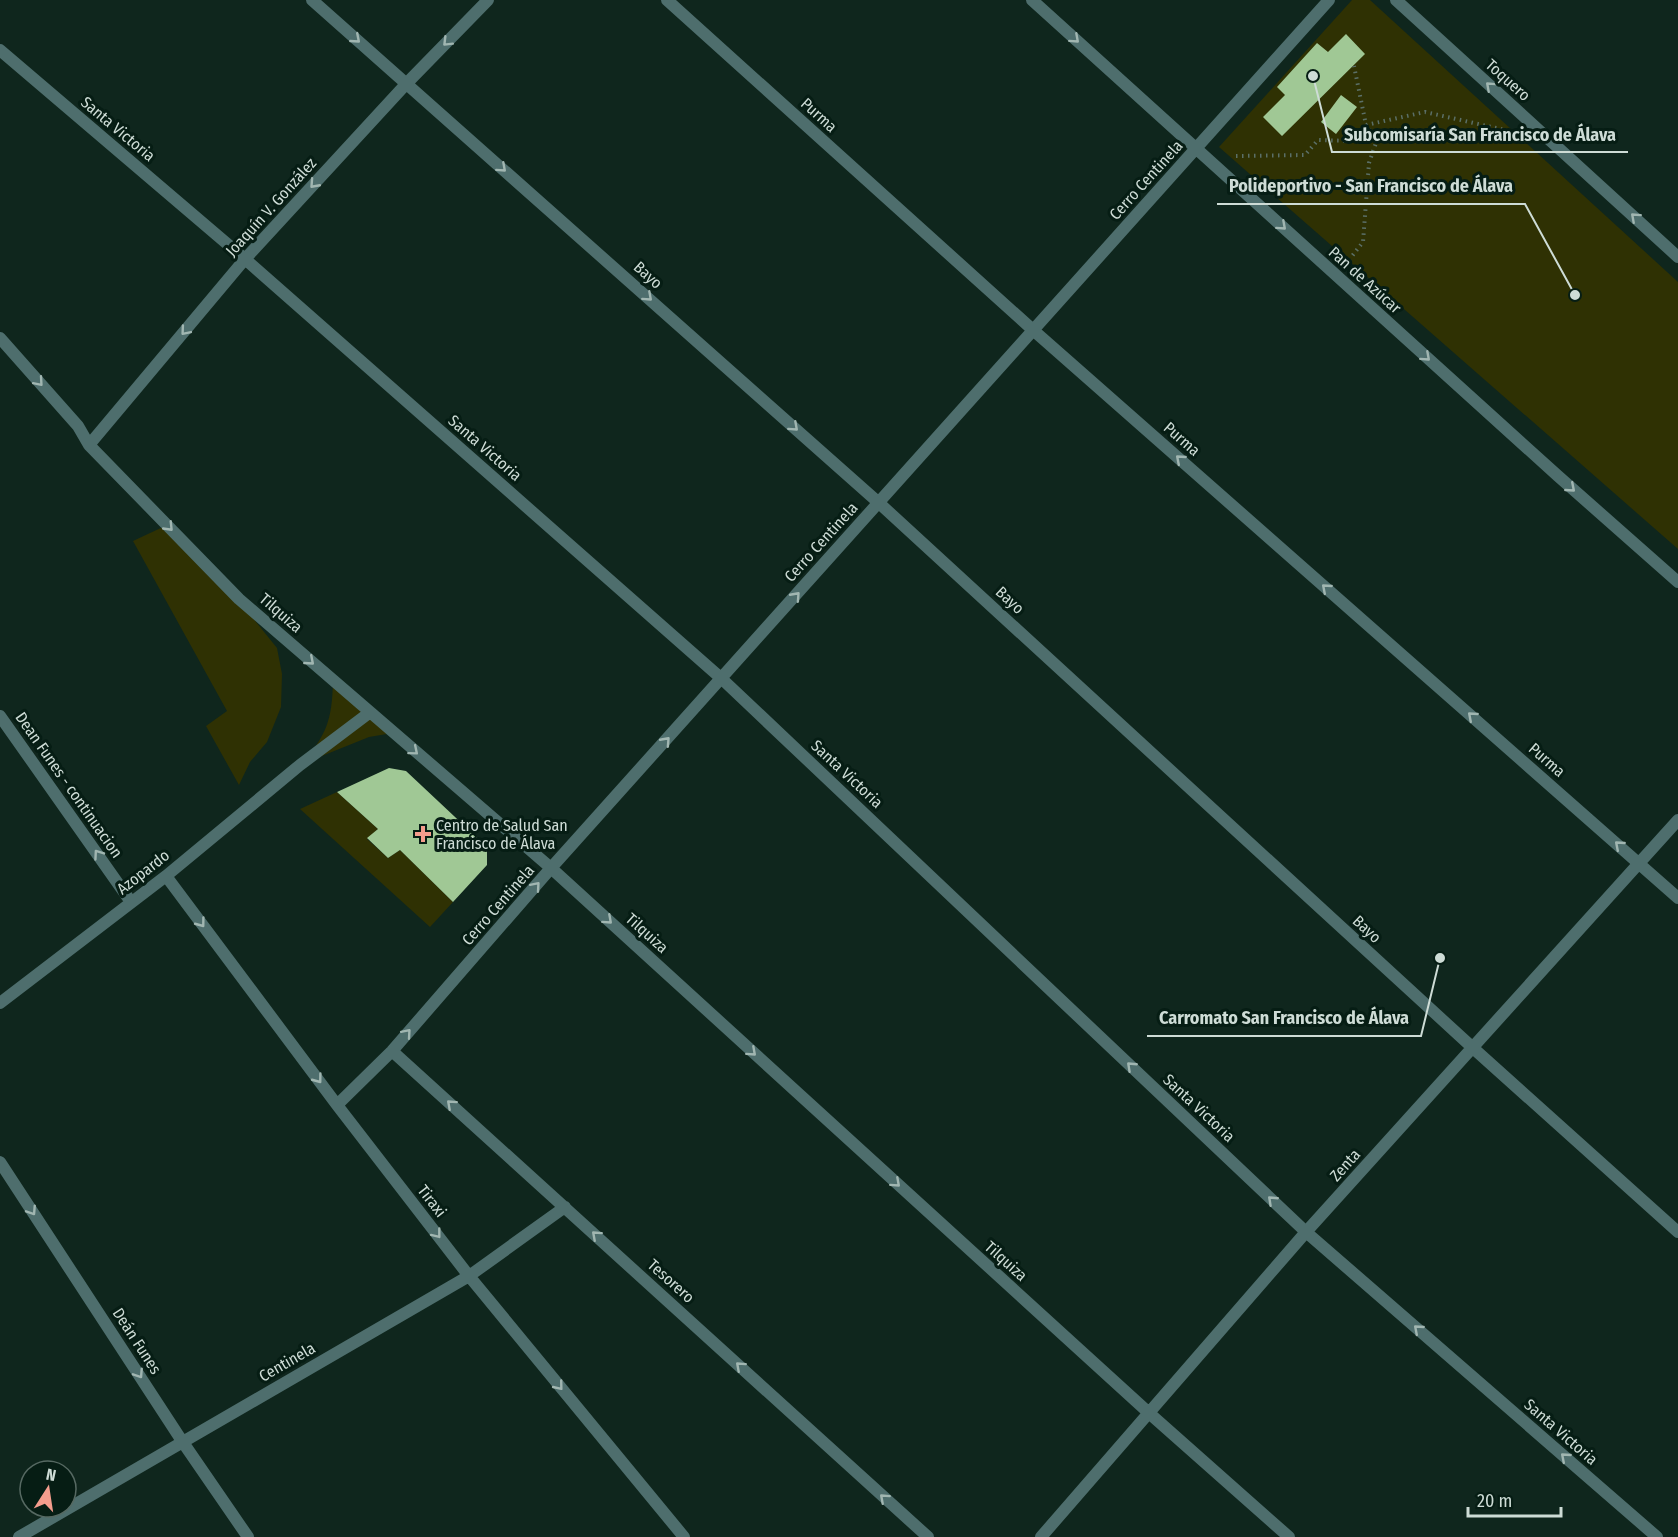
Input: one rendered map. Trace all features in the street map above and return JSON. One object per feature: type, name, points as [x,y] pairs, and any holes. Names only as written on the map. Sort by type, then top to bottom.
[{"type":"street","name":"Bayo","points":[[312,0],[879,503],[1473,1048],[1678,1232]]},
{"type":"street","name":"Joaquín V. González","points":[[89,445],[245,259],[406,82],[488,0]]},
{"type":"street","name":"Purma","points":[[667,0],[1033,330],[1678,898]]},
{"type":"street","name":"Pan de Azúcar","points":[[1032,0],[1678,582]]},
{"type":"street","name":"Cerro Centinela","points":[[337,1105],[392,1051],[551,868],[1329,0]]},
{"type":"street","name":"Toquero","points":[[1396,0],[1678,256]]},
{"type":"street","name":"Santa Victoria","points":[[0,50],[245,259],[722,678],[1306,1232],[1657,1537]]},
{"type":"street","name":"Tilquiza","points":[[0,338],[78,426],[89,445],[239,599],[551,868],[1149,1413],[1289,1537]]},
{"type":"street","name":"Azopardo","points":[[1,1004],[166,876],[300,765],[369,713]]},
{"type":"street","name":"Dean Funes - continuacion","points":[[1,720],[132,902]]},
{"type":"street","name":"Zenta","points":[[1041,1537],[1306,1232],[1678,820]]},
{"type":"street","name":"Tiraxi","points":[[166,876],[337,1105],[469,1276],[684,1537]]},
{"type":"street","name":"Tesorero","points":[[392,1051],[928,1537]]},
{"type":"street","name":"Deán Funes","points":[[0,1162],[182,1441],[248,1537]]},
{"type":"street","name":"Centinela","points":[[19,1537],[469,1276],[565,1207]]},
{"type":"path","points":[[1348,261],[1363,242],[1369,163],[1377,140],[1365,125],[1354,66]]},
{"type":"path","points":[[1365,125],[1425,112],[1515,132]]},
{"type":"path","points":[[1229,156],[1305,155],[1318,140],[1351,141]]},
{"type":"shaded area","points":[[1352,0],[1370,0],[1678,282],[1678,549],[1219,147]]},
{"type":"shaded area","points":[[165,526],[244,607],[277,648],[282,674],[281,707],[267,742],[250,762],[239,785],[206,726],[227,711],[133,541]]},
{"type":"shaded area","points":[[333,681],[393,733],[369,737],[302,764],[323,735],[331,706]]},
{"type":"shaded area","points":[[337,792],[378,829],[367,839],[388,858],[400,850],[453,902],[430,927],[300,809]]},
{"type":"building","points":[[1346,34],[1365,54],[1282,136],[1263,117],[1285,95],[1277,87],[1317,43],[1328,52]]},
{"type":"building","points":[[1341,95],[1357,107],[1336,134],[1321,122]]},
{"type":"building","name":"Centro de Salud San Francisco de Álava","points":[[389,768],[406,771],[487,847],[487,865],[453,902],[400,850],[388,858],[367,838],[378,829],[337,792]]},
{"type":"place","name":"Subcomisaría San Francisco de Álava","points":[[1313,76]]},
{"type":"place","name":"Polideportivo - San Francisco de Álava","points":[[1575,295]]},
{"type":"place","name":"Centro de Salud San Francisco de Álava","points":[[423,834]]},
{"type":"place","name":"Carromato San Francisco de Álava","points":[[1440,958]]}]
